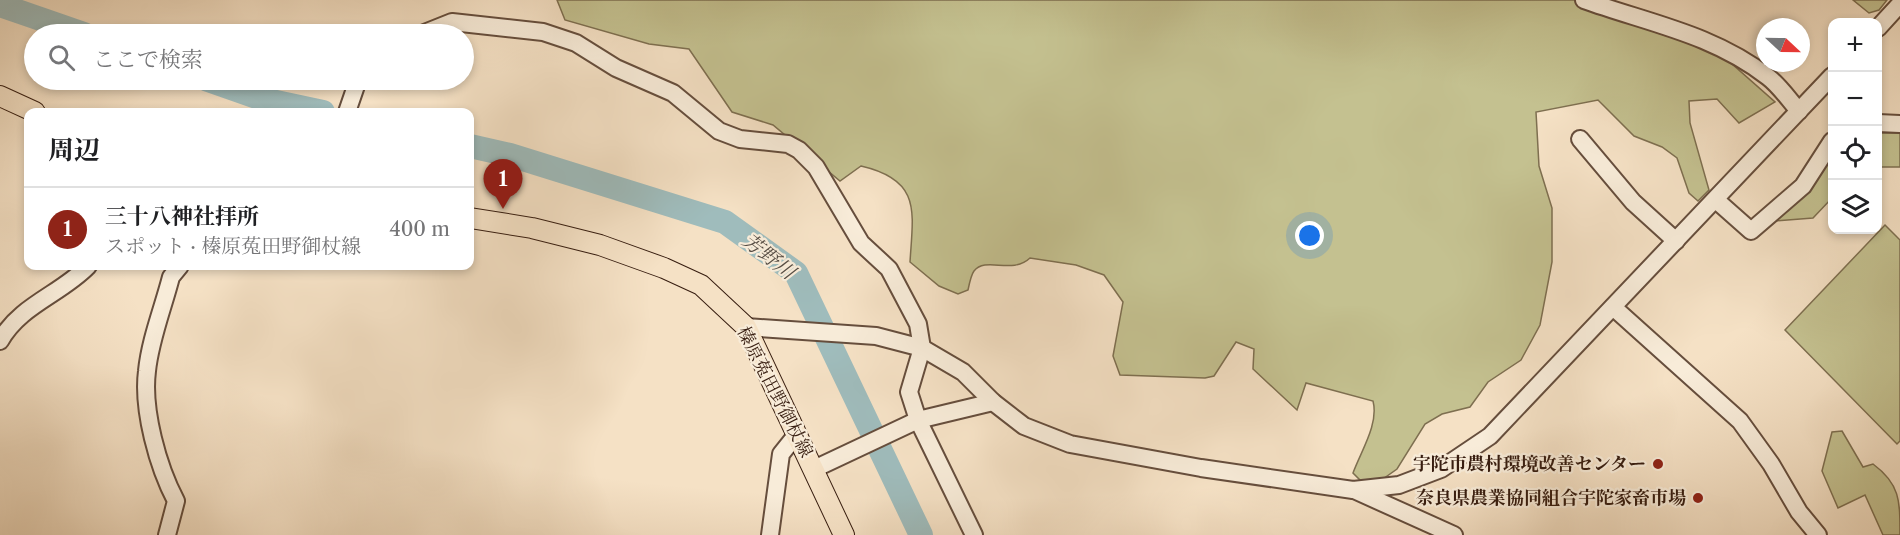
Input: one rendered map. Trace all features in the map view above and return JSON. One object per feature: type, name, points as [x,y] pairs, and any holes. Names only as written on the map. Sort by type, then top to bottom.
[{"type":"main road","points":[[0,96],[26,108]]},
{"type":"main road","name":"榛原菟田野御杖線","points":[[474,219],[532,228],[600,245],[664,268],[702,285],[751,327],[797,434],[818,467],[844,535]]},
{"type":"street","points":[[1584,0],[1678,29],[1730,51],[1770,78],[1799,111]]},
{"type":"street","points":[[1882,24],[1900,4]]},
{"type":"street","points":[[447,24],[452,22],[470,24]]},
{"type":"street","points":[[474,24],[543,32],[576,43],[616,68],[673,93],[719,131],[740,139],[788,144],[799,150],[816,167],[861,243],[888,269],[902,289],[918,324],[922,348],[909,392],[911,424],[974,535]]},
{"type":"street","points":[[751,327],[876,336],[922,348],[963,372],[993,402],[1024,426],[1070,444],[1201,468],[1353,490],[1399,485],[1430,473],[1490,436],[1828,81]]},
{"type":"street","points":[[348,108],[355,90]]},
{"type":"street","points":[[1882,123],[1900,124]]},
{"type":"street","points":[[1580,139],[1633,202],[1676,241]]},
{"type":"street","points":[[1716,200],[1751,231],[1803,186],[1828,148]]},
{"type":"street","points":[[0,341],[7,328],[22,313],[58,290],[83,270]]},
{"type":"street","points":[[167,535],[176,501],[163,472],[145,393],[147,369],[171,277],[177,270]]},
{"type":"street","points":[[1613,307],[1740,421],[1771,464],[1799,512],[1818,535]]},
{"type":"street","points":[[818,467],[911,424],[993,402]]},
{"type":"street","points":[[770,535],[781,454],[797,434]]},
{"type":"street","points":[[1353,490],[1454,535]]},
{"type":"shaded area","points":[[557,0],[1602,0],[1698,34],[1775,102],[1739,123],[1717,99],[1689,101],[1690,123],[1709,190],[1698,201],[1689,193],[1677,158],[1662,147],[1634,136],[1598,100],[1536,112],[1539,166],[1552,208],[1552,262],[1540,325],[1521,360],[1488,382],[1470,407],[1442,414],[1425,424],[1397,469],[1380,481],[1360,480],[1353,473],[1374,419],[1373,401],[1306,383],[1297,410],[1253,369],[1254,349],[1236,342],[1214,376],[1205,378],[1120,375],[1113,356],[1123,302],[1104,275],[1076,265],[1030,258],[1015,265],[979,267],[973,273],[968,290],[958,294],[939,286],[910,262],[912,213],[904,189],[895,180],[881,172],[861,166],[840,181],[773,125],[732,112],[689,49],[649,44],[565,20]]},
{"type":"shaded area","points":[[1853,0],[1887,0],[1879,10],[1869,13]]},
{"type":"shaded area","points":[[1882,133],[1900,133],[1900,167],[1882,167]]},
{"type":"shaded area","points":[[1828,162],[1828,202],[1813,218],[1774,221],[1814,183]]},
{"type":"shaded area","points":[[1885,225],[1900,240],[1900,441],[1897,444],[1785,330],[1876,234],[1882,234],[1882,228]]},
{"type":"shaded area","points":[[1842,431],[1863,467],[1873,464],[1882,471],[1893,486],[1899,502],[1900,535],[1883,535],[1865,495],[1838,508],[1822,471],[1832,432]]},
{"type":"waterway","name":"芳野川","points":[[0,5],[55,24]]},
{"type":"waterway","name":"芳野川","points":[[236,90],[262,99],[304,108]]},
{"type":"waterway","name":"芳野川","points":[[474,147],[510,155],[725,222],[796,273],[921,535]]},
{"type":"place","name":"三十八神社拝所","points":[[503,209]]},
{"type":"place","name":"宇陀市農村環境改善センター","points":[[1658,464]]},
{"type":"place","name":"奈良県農業協同組合宇陀家畜市場","points":[[1698,498]]}]
